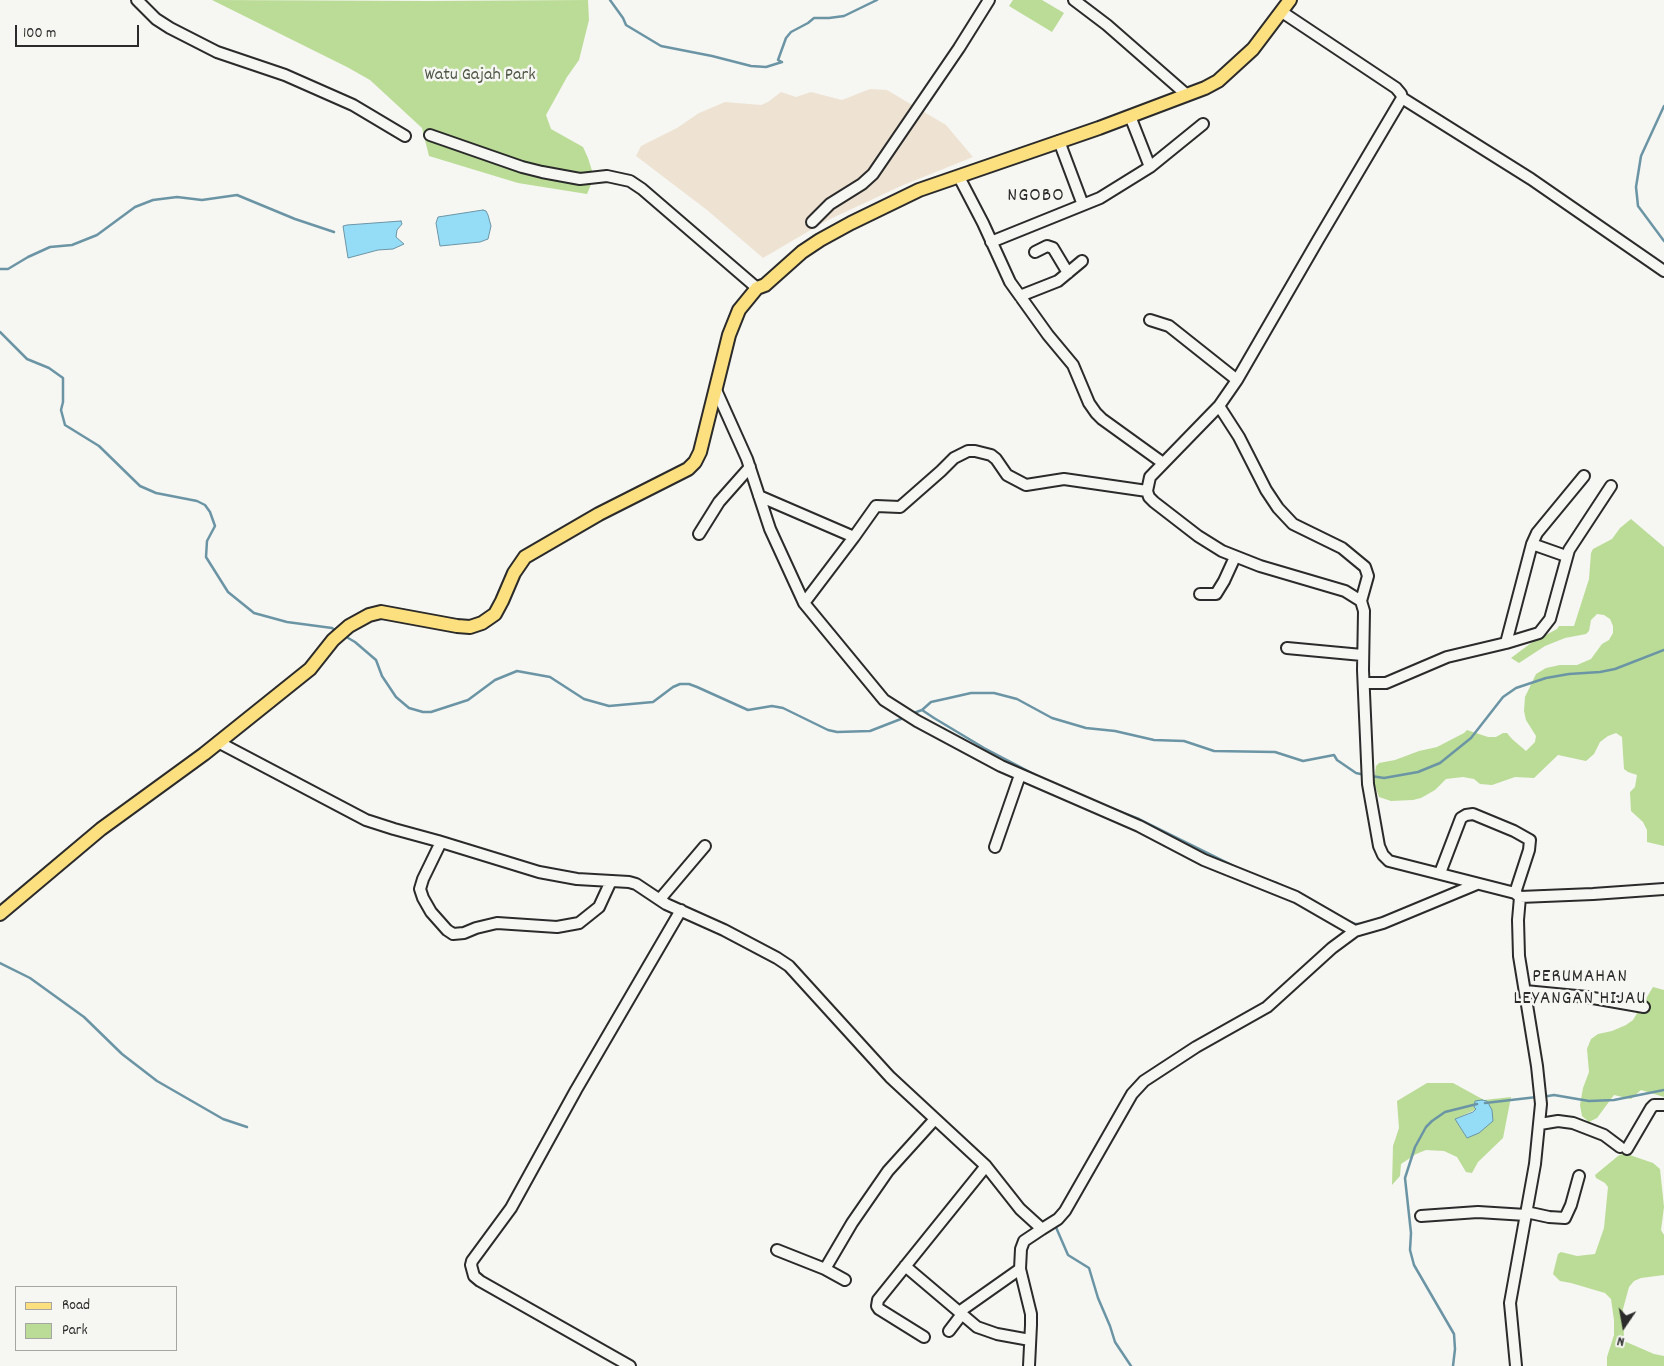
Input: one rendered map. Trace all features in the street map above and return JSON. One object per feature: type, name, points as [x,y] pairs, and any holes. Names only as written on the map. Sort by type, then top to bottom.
[{"type":"main road","points":[[0,914],[101,830],[218,742],[310,668],[333,640],[349,626],[368,614],[376,613],[457,626],[470,626],[490,619],[502,601],[517,567],[525,557],[591,519],[681,473],[695,462],[700,452],[732,324],[739,310],[757,288],[765,285],[802,252],[851,223],[919,190],[1059,142],[1187,95],[1218,81],[1252,49],[1290,0]]},
{"type":"street","points":[[137,0],[156,19],[217,52],[285,75],[352,105],[405,136]]},
{"type":"street","points":[[812,222],[830,204],[862,184],[873,174],[959,48],[989,0]]},
{"type":"street","points":[[1074,0],[1187,95]]},
{"type":"street","points":[[1282,12],[1396,88],[1402,98],[1531,179],[1664,271]]},
{"type":"street","points":[[1402,98],[1322,231],[1237,380],[1219,406],[1150,476],[1147,491],[1154,502],[1190,530],[1222,551],[1260,566],[1345,591],[1361,602],[1364,610],[1362,655],[1368,784],[1379,846],[1385,858],[1518,895],[1593,894],[1664,889]]},
{"type":"street","points":[[1130,116],[1150,167]]},
{"type":"street","points":[[991,242],[1108,194],[1150,167],[1203,124]]},
{"type":"street","points":[[430,135],[522,167],[542,172],[580,179],[607,176],[630,181],[642,189],[757,288]]},
{"type":"street","points":[[1059,142],[1083,205]]},
{"type":"street","points":[[959,177],[1010,282],[1048,335],[1073,365],[1089,403],[1096,413],[1164,463]]},
{"type":"street","points":[[1036,252],[1047,246],[1053,248],[1068,273]]},
{"type":"street","points":[[1020,296],[1058,281],[1082,261]]},
{"type":"street","points":[[1150,320],[1169,326],[1237,380]]},
{"type":"street","points":[[716,390],[750,467],[770,529],[804,603],[884,700],[917,721],[1001,766],[1139,826],[1211,863],[1296,897],[1355,931]]},
{"type":"street","points":[[1219,406],[1278,508],[1293,524],[1342,548],[1365,567],[1368,576],[1361,602]]},
{"type":"street","points":[[804,603],[876,506],[900,507],[954,458],[968,451],[991,455],[1007,475],[1026,485],[1064,479],[1147,491]]},
{"type":"street","points":[[699,534],[719,502],[750,467]]},
{"type":"street","points":[[1506,643],[1532,544],[1537,533],[1584,476]]},
{"type":"street","points":[[1364,683],[1386,683],[1447,657],[1539,633],[1550,619],[1566,556],[1611,486]]},
{"type":"street","points":[[759,496],[854,537]]},
{"type":"street","points":[[1532,544],[1566,556]]},
{"type":"street","points":[[1200,594],[1216,594],[1235,557]]},
{"type":"street","points":[[1287,648],[1362,655]]},
{"type":"street","points":[[218,742],[366,820],[539,872],[577,880],[636,884],[660,899],[777,958],[789,966],[890,1077],[986,1166],[1020,1209],[1042,1229]]},
{"type":"street","points":[[995,847],[1020,775]]},
{"type":"street","points":[[1440,873],[1461,818],[1466,815],[1473,814],[1514,831],[1530,840],[1530,850],[1518,895],[1518,920],[1520,956],[1541,1104],[1535,1164],[1510,1303],[1516,1366]]},
{"type":"street","points":[[441,842],[420,889],[431,912],[453,934],[464,933],[497,923],[557,927],[579,923],[592,915],[599,907],[611,882]]},
{"type":"street","points":[[660,899],[705,846]]},
{"type":"street","points":[[1029,1366],[1030,1314],[1020,1269],[1021,1249],[1024,1241],[1056,1221],[1070,1203],[1132,1094],[1144,1081],[1196,1046],[1268,1007],[1332,948],[1355,931],[1383,923],[1477,884]]},
{"type":"street","points":[[630,1366],[480,1281],[474,1276],[471,1265],[511,1208],[576,1090],[681,910]]},
{"type":"street","points":[[1525,991],[1587,997],[1644,1007]]},
{"type":"street","points":[[1540,1124],[1558,1121],[1573,1122],[1604,1135],[1623,1148],[1651,1108],[1654,1105],[1664,1104]]},
{"type":"street","points":[[825,1269],[852,1223],[888,1171],[935,1119]]},
{"type":"street","points":[[924,1336],[877,1306],[878,1300],[986,1166]]},
{"type":"street","points":[[1421,1216],[1478,1212],[1565,1218],[1571,1205],[1579,1176]]},
{"type":"street","points":[[777,1250],[825,1269],[845,1280]]},
{"type":"street","points":[[905,1266],[985,1331],[1030,1340]]},
{"type":"street","points":[[949,1331],[961,1313],[1020,1269]]},
{"type":"shaded area","points":[[870,89],[887,90],[946,125],[973,157],[901,186],[826,221],[763,258],[707,210],[636,156],[641,146],[677,128],[699,113],[725,102],[761,105],[781,92],[796,97],[811,92],[842,100]]},
{"type":"green space","name":"Watu Gajah Park","points":[[212,0],[588,0],[589,20],[579,60],[567,77],[546,115],[551,129],[583,147],[593,174],[587,194],[518,183],[429,156],[422,128],[370,80]]},
{"type":"green space","points":[[1013,0],[1042,0],[1064,13],[1052,32],[1009,6]]},
{"type":"green space","points":[[1631,519],[1664,547],[1664,846],[1647,842],[1647,830],[1643,822],[1631,811],[1630,792],[1635,787],[1637,775],[1624,769],[1622,737],[1616,733],[1600,742],[1594,754],[1586,761],[1558,755],[1534,778],[1515,777],[1492,785],[1480,784],[1474,779],[1463,777],[1446,779],[1435,790],[1421,798],[1391,801],[1379,797],[1374,783],[1376,766],[1379,763],[1437,747],[1467,730],[1488,737],[1496,737],[1507,733],[1526,751],[1535,742],[1536,736],[1526,720],[1524,711],[1525,697],[1536,674],[1546,668],[1560,665],[1577,665],[1591,659],[1602,644],[1609,640],[1613,633],[1613,626],[1610,619],[1604,615],[1597,614],[1591,620],[1589,631],[1586,634],[1565,638],[1545,646],[1519,663],[1511,658],[1559,626],[1574,626],[1589,579],[1593,549],[1612,539],[1620,528]]},
{"type":"green space","points":[[1653,987],[1664,990],[1664,1097],[1641,1090],[1631,1099],[1614,1095],[1597,1118],[1589,1122],[1582,1116],[1580,1105],[1583,1088],[1589,1072],[1587,1049],[1591,1039],[1598,1034],[1626,1025],[1633,1020]]},
{"type":"green space","points":[[1427,1083],[1453,1083],[1484,1100],[1511,1097],[1503,1138],[1478,1162],[1472,1173],[1466,1172],[1457,1157],[1444,1151],[1426,1150],[1401,1164],[1400,1176],[1392,1185],[1393,1146],[1399,1128],[1397,1101]],"holes":[[[1477,1109],[1467,1138],[1455,1119]]]},
{"type":"green space","points":[[1624,1153],[1653,1163],[1660,1169],[1664,1207],[1661,1230],[1664,1235],[1664,1275],[1641,1278],[1634,1281],[1629,1287],[1623,1309],[1624,1341],[1654,1354],[1664,1356],[1664,1366],[1607,1366],[1607,1357],[1614,1335],[1611,1299],[1605,1293],[1560,1281],[1553,1274],[1558,1254],[1561,1252],[1577,1256],[1595,1254],[1604,1228],[1608,1187],[1596,1178],[1595,1175]]},
{"type":"water","points":[[483,210],[488,215],[491,226],[488,239],[480,242],[440,246],[436,223],[438,217]]},
{"type":"water","points":[[401,221],[402,224],[397,230],[396,237],[404,244],[393,249],[378,250],[348,258],[343,226]]},
{"type":"water","points":[[1475,1101],[1487,1101],[1492,1110],[1493,1121],[1479,1133],[1467,1138],[1455,1119],[1473,1112],[1476,1109],[1474,1107]]},
{"type":"waterway","points":[[610,0],[626,25],[661,46],[751,66],[766,67],[782,62],[778,60],[786,38],[791,32],[814,18],[844,16],[877,0]]},
{"type":"waterway","points":[[1664,106],[1641,156],[1636,187],[1638,206],[1664,241]]},
{"type":"waterway","points":[[0,269],[8,269],[50,247],[72,245],[97,235],[135,207],[153,200],[177,197],[202,200],[237,195],[295,219],[334,232]]},
{"type":"waterway","points":[[0,332],[27,359],[49,368],[63,378],[61,410],[65,425],[99,446],[140,486],[156,493],[197,501],[205,505],[210,512],[215,526],[207,541],[206,557],[228,592],[254,613],[287,622],[332,628],[336,631]]},
{"type":"waterway","points":[[343,635],[355,642],[376,660],[382,676],[396,697],[409,708],[423,712],[431,712],[468,700],[495,680],[517,671],[550,677],[584,699],[609,706],[653,702],[673,687],[680,684],[689,684],[748,710],[772,706],[783,708],[828,730],[837,732],[870,731],[906,717]]},
{"type":"waterway","points":[[1371,776],[1384,778],[1418,772],[1440,763],[1471,738],[1503,697],[1516,688],[1546,678],[1615,669],[1664,650]]},
{"type":"waterway","points":[[911,714],[922,710],[931,702],[971,693],[994,693],[1017,699],[1052,718],[1086,728],[1115,731],[1154,740],[1184,741],[1214,751],[1275,752],[1303,761],[1334,755],[1337,760],[1356,773],[1365,775]]},
{"type":"waterway","points":[[922,710],[984,748],[1049,782]]},
{"type":"waterway","points":[[1095,802],[1139,819],[1242,870]]},
{"type":"waterway","points":[[1263,879],[1277,883],[1295,892]]},
{"type":"waterway","points":[[1343,919],[1355,924],[1364,924]]},
{"type":"waterway","points":[[0,963],[30,978],[84,1017],[122,1054],[157,1081],[223,1119],[247,1127]]},
{"type":"waterway","points":[[1542,1097],[1554,1095],[1589,1101],[1614,1100],[1664,1090]]},
{"type":"waterway","points":[[1485,1103],[1537,1097]]},
{"type":"waterway","points":[[1453,1366],[1454,1334],[1414,1265],[1410,1250],[1411,1233],[1405,1178],[1415,1147],[1426,1127],[1445,1112],[1477,1104]]},
{"type":"waterway","points":[[1055,1225],[1068,1255],[1089,1268],[1115,1342],[1131,1366]]},
{"type":"district","name":"NGOBO","points":[[1036,197]]},
{"type":"district","name":"PERUMAHAN LEYANGAN HIJAU","points":[[1580,989]]}]
